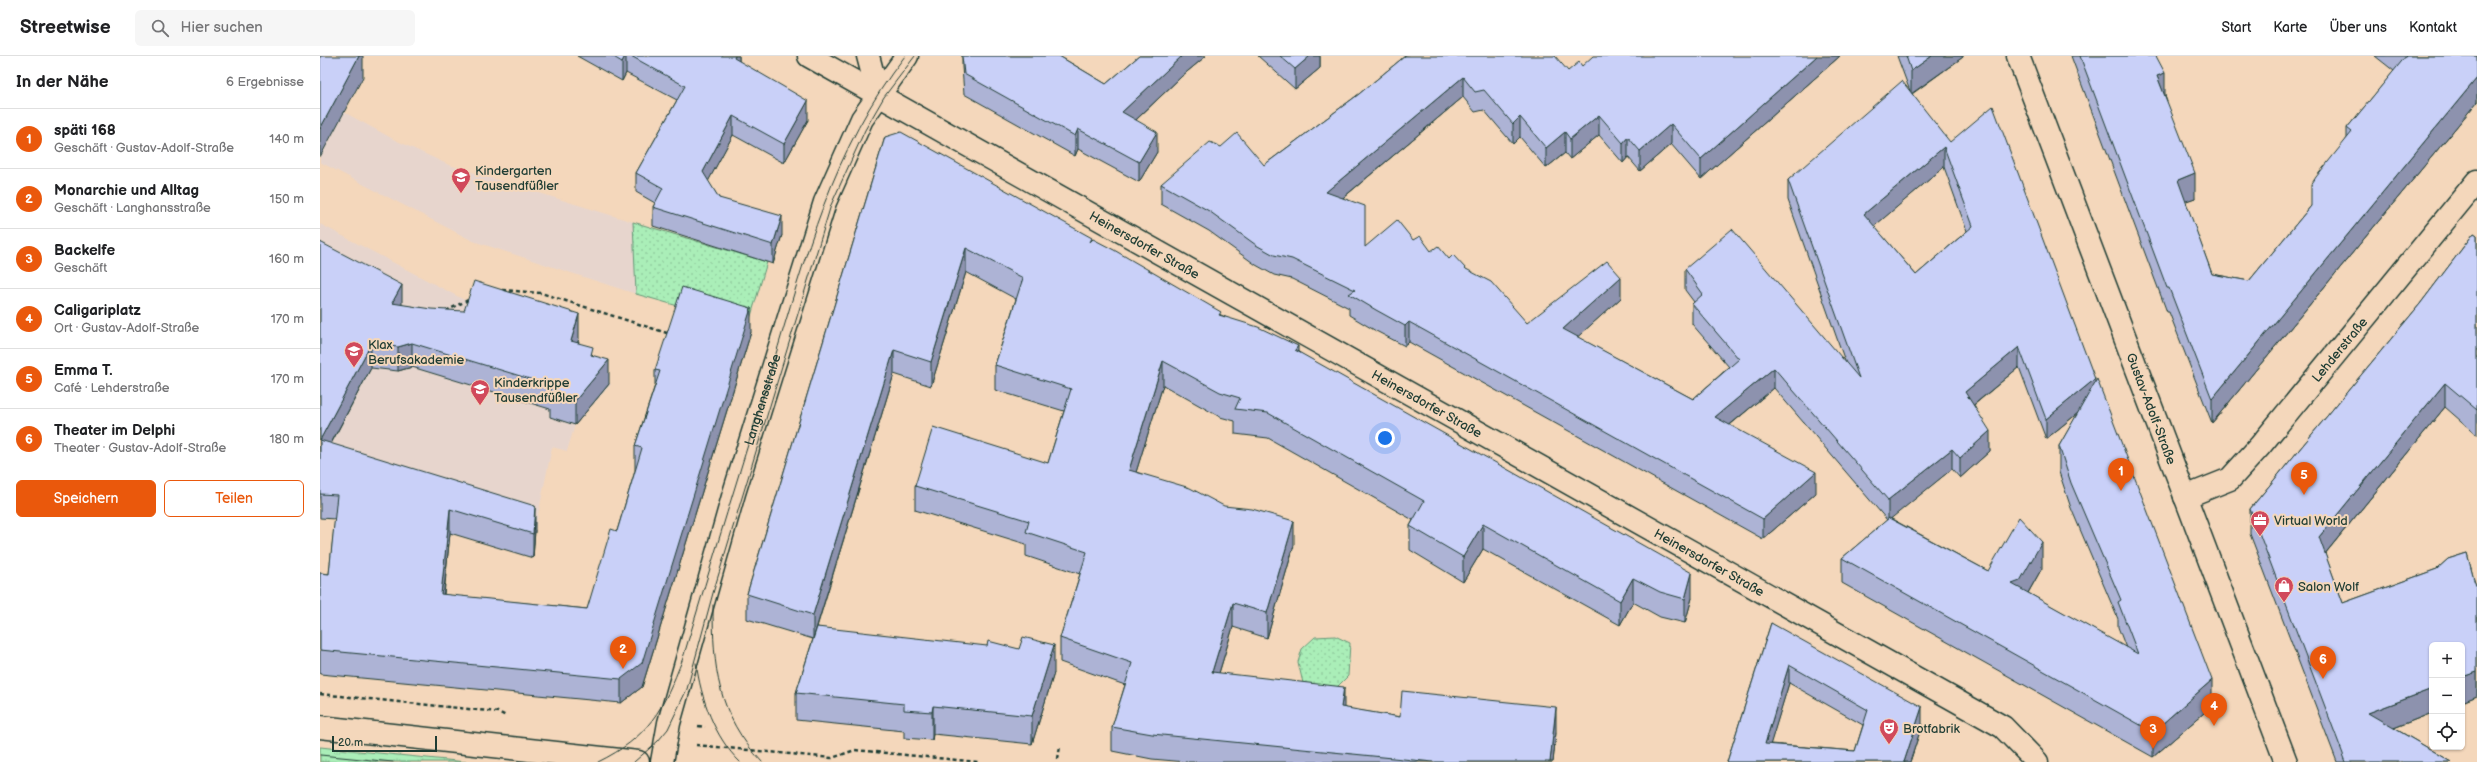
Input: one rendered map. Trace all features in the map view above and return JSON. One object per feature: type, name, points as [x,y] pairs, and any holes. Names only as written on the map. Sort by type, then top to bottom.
[{"type":"street","name":"Heinersdorfer Straße","points":[[809,56],[2003,727],[2037,762]]},
{"type":"street","points":[[868,56],[878,94]]},
{"type":"street","name":"Langhansstraße","points":[[662,762],[670,723],[734,493],[825,202],[862,119],[878,94],[907,56]]},
{"type":"street","name":"Gustav-Adolf-Straße","points":[[2018,56],[2286,762]]},
{"type":"street","name":"Lehderstraße","points":[[2185,497],[2230,479],[2260,446],[2477,180]]},
{"type":"street","points":[[320,728],[638,762]]},
{"type":"path","points":[[499,290],[541,293],[673,335]]},
{"type":"path","points":[[442,313],[472,298]]},
{"type":"path","points":[[1058,759],[1060,746]]},
{"type":"path","points":[[790,754],[832,758],[855,750],[978,762]]},
{"type":"shaded area","name":"Kindergarten Tausendfüßler","points":[[320,99],[395,140],[449,165],[633,222],[636,294],[473,241],[320,162]]},
{"type":"shaded area","name":"Kinderkrippe Tausendfüßler","points":[[320,224],[474,305],[579,338],[571,365],[591,379],[611,384],[575,425],[567,451],[552,447],[535,530],[320,468]]},
{"type":"green space","points":[[633,222],[767,262],[748,326],[636,294]]},
{"type":"green space","points":[[1335,636],[1350,643],[1348,676],[1336,688],[1303,683],[1298,662],[1302,649],[1315,637]]},
{"type":"green space","points":[[320,747],[466,762],[320,762]]},
{"type":"building","points":[[320,56],[359,56],[320,129]]},
{"type":"building","points":[[612,56],[625,56],[622,62]]},
{"type":"building","points":[[631,56],[735,56],[734,58],[808,101],[784,144],[733,116],[703,172],[719,198],[782,216],[773,245],[653,207],[663,188],[636,173],[685,86]]},
{"type":"building","points":[[962,56],[1059,56],[1106,84],[1139,56],[1182,56],[1122,112],[1157,132],[1139,162],[1078,129],[1075,136],[964,74]]},
{"type":"building","points":[[1280,56],[1310,56],[1295,69]]},
{"type":"building","points":[[1405,56],[1555,56],[1568,71],[1579,62],[1582,66],[1593,56],[1817,56],[1701,159],[1671,124],[1640,151],[1628,137],[1623,143],[1599,115],[1570,139],[1565,132],[1546,148],[1520,117],[1513,124],[1484,90],[1475,92],[1463,77],[1326,192],[1365,206],[1365,247],[1397,220],[1413,240],[1420,236],[1431,251],[1438,246],[1449,259],[1453,255],[1466,269],[1491,282],[1527,323],[1607,261],[1621,277],[1563,329],[1693,399],[1739,359],[1692,304],[1703,294],[1685,269],[1732,229],[1859,378],[1788,180],[1902,81],[1950,142],[1993,106],[2095,379],[2046,419],[2019,347],[1965,392],[1990,431],[1960,458],[1952,449],[1888,500],[1774,368],[1715,417],[1816,472],[1763,519],[1409,322],[1405,326],[1349,294],[1355,290],[1292,259],[1274,255],[1256,245],[1209,211],[1161,184],[1210,142],[1221,147],[1237,133],[1264,165],[1359,94]],"holes":[[[1944,147],[1973,226],[1916,275],[1864,214]]]},
{"type":"building","points":[[1906,56],[1932,56],[1911,71]]},
{"type":"building","points":[[2080,56],[2156,56],[2165,73],[2157,76],[2195,173],[2178,180],[2212,274],[2249,281],[2311,206],[2311,185],[2352,132],[2347,128],[2406,56],[2477,56],[2477,78],[2212,399],[2169,288],[2167,288]]},
{"type":"building","points":[[901,132],[1092,238],[1090,242],[1093,239],[1114,250],[1221,312],[1219,315],[1258,327],[1298,346],[1295,350],[1692,573],[1685,599],[1660,592],[1633,578],[1620,601],[1483,524],[1463,557],[1410,526],[1424,501],[1268,413],[1235,409],[1240,398],[1220,392],[1163,361],[1129,470],[1190,488],[1224,506],[1252,509],[1294,521],[1267,613],[1233,603],[1212,672],[1344,687],[1341,707],[1400,717],[1402,691],[1556,707],[1550,762],[1433,762],[1152,734],[1112,727],[1132,663],[1060,638],[1087,552],[1026,532],[1029,521],[915,486],[933,427],[1048,463],[1071,389],[995,365],[1023,278],[966,248],[931,362],[894,350],[813,615],[747,594],[885,137]]},
{"type":"building","points":[[2474,233],[2477,235],[2477,410],[2445,383],[2319,537],[2343,603],[2437,569],[2448,559],[2467,553],[2477,588],[2477,672],[2465,676],[2465,642],[2429,642],[2429,690],[2368,713],[2429,749],[2429,750],[2452,762],[2346,762],[2250,509],[2420,304]]},
{"type":"building","points":[[320,242],[402,285],[392,303],[431,309],[464,311],[474,281],[579,314],[571,341],[593,347],[591,355],[609,360],[575,401],[550,393],[553,386],[412,343],[398,347],[371,344],[320,440]]},
{"type":"building","points":[[682,287],[751,308],[642,663],[621,679],[320,650],[320,573],[329,574],[337,495],[320,494],[320,440],[535,506],[533,534],[450,509],[441,594],[587,609],[611,529],[617,531],[642,448],[635,446],[660,371],[655,370]]},
{"type":"building","points":[[2097,379],[2212,680],[2153,732],[1842,558],[1889,518],[1988,571],[2019,517],[2042,542],[2020,581],[2012,584],[2138,654],[2118,602],[2121,600],[2071,483],[2059,446]]},
{"type":"building","points":[[1771,623],[1922,707],[1904,762],[1727,762]],"holes":[[[1789,665],[1868,710],[1855,751],[1765,744]]]},
{"type":"building","points":[[817,627],[987,646],[988,641],[1019,649],[1023,637],[1054,645],[1032,716],[933,706],[932,712],[904,710],[904,704],[796,693]]},
{"type":"tram line","points":[[598,762],[630,743],[642,732],[661,707],[676,676],[683,658],[797,285],[824,205],[858,128],[880,91],[905,56]]},
{"type":"tram line","points":[[634,762],[658,741],[668,729],[687,689],[713,593],[831,205],[865,130],[884,97],[915,56]]},
{"type":"tram line","points":[[713,605],[714,649],[721,689],[735,726],[747,744],[762,762]]},
{"type":"tram line","points":[[696,663],[701,690],[710,716],[723,741],[740,762]]},
{"type":"tram line","points":[[320,755],[393,762]]},
{"type":"place","name":"Kindergarten Tausendfüßler","points":[[461,194]]},
{"type":"place","name":"Klax Berufsakademie","points":[[354,368]]},
{"type":"place","name":"Kinderkrippe Tausendfüßler","points":[[480,406]]},
{"type":"place","name":"späti 168","points":[[2121,491]]},
{"type":"place","name":"Emma T.","points":[[2304,495]]},
{"type":"place","name":"Virtual World","points":[[2260,537]]},
{"type":"place","name":"Salon Wolf","points":[[2284,603]]},
{"type":"place","name":"Monarchie und Alltag","points":[[623,669]]},
{"type":"place","name":"Theater im Delphi","points":[[2323,679]]},
{"type":"place","name":"Caligariplatz","points":[[2214,726]]},
{"type":"place","name":"Brotfabrik","points":[[1889,745]]},
{"type":"place","name":"Backelfe","points":[[2153,749]]}]
